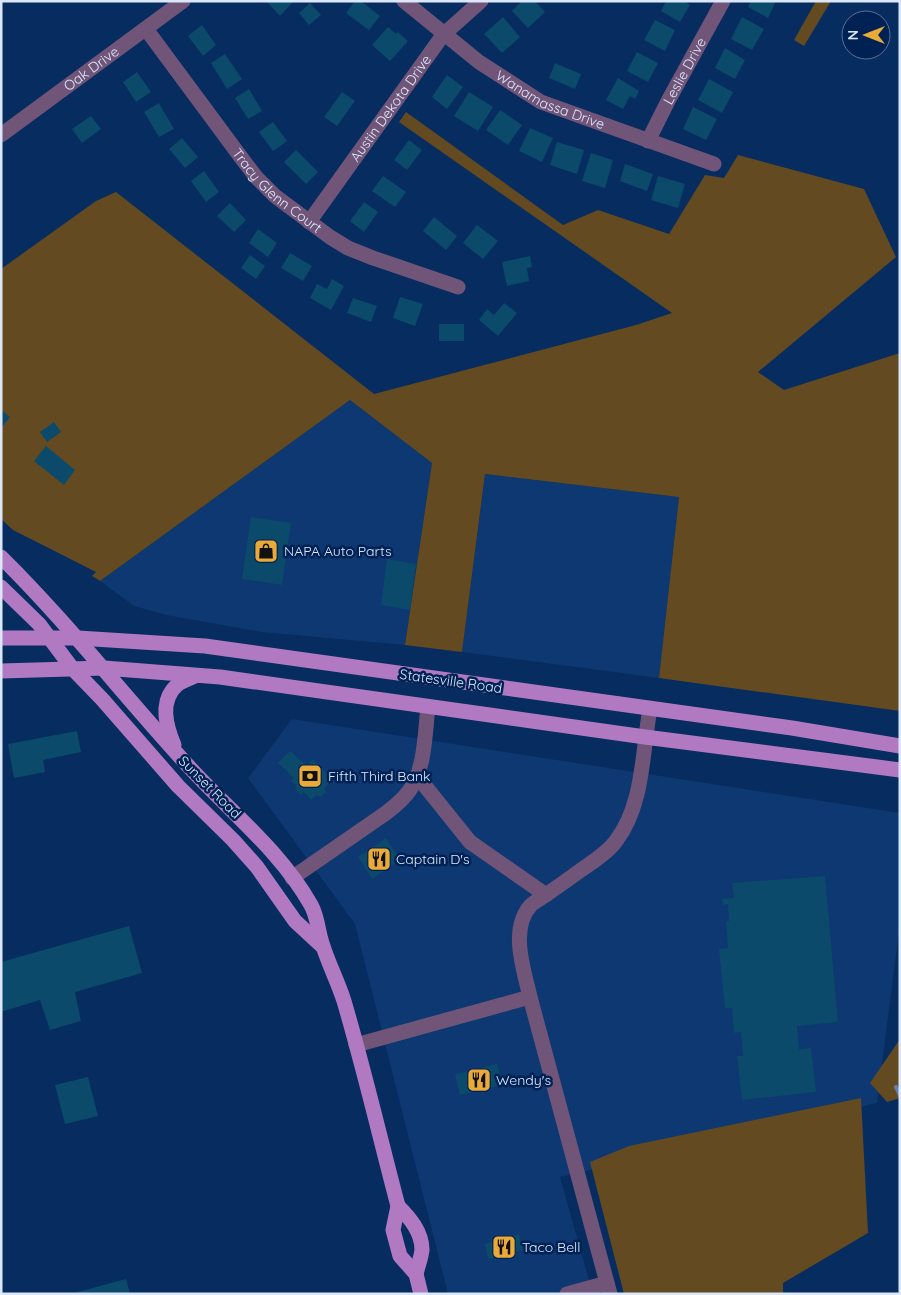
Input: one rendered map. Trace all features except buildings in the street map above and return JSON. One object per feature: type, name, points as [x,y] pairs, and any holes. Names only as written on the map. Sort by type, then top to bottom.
[{"type":"main road","name":"Sunset Road","points":[[1,557],[78,638],[179,756],[248,825],[274,854],[312,906],[323,947],[343,999],[398,1206],[393,1230],[400,1256],[416,1274],[421,1294]]},
{"type":"main road","name":"Sunset Road","points":[[1,587],[51,638],[72,668],[102,699],[178,786],[233,840],[257,867],[295,921],[323,947]]},
{"type":"main road","name":"Statesville Road","points":[[1,638],[78,638],[205,646],[792,728],[900,746]]},
{"type":"main road","name":"Statesville Road","points":[[1,670],[104,668],[220,677],[428,707],[900,770]]},
{"type":"main road","points":[[179,756],[168,732],[165,715],[166,704],[176,685],[197,676]]},
{"type":"main road","name":"Sunset Road","points":[[398,1206],[415,1225],[419,1238],[422,1250],[416,1274]]},
{"type":"street","name":"Oak Drive","points":[[1,135],[183,1]]},
{"type":"street","name":"Wanamassa Drive","points":[[404,1],[479,62],[540,102],[714,164]]},
{"type":"street","name":"Austin Dekota Drive","points":[[309,222],[444,34],[481,1]]},
{"type":"street","name":"Leslie Drive","points":[[648,141],[723,1]]},
{"type":"street","name":"Tracy Glenn Court","points":[[146,29],[256,176],[275,196],[348,248],[458,287]]},
{"type":"street","points":[[292,878],[386,813],[400,802],[410,790],[417,776],[422,754],[428,707]]},
{"type":"street","points":[[566,1294],[609,1288],[530,997],[522,963],[520,935],[523,920],[532,905],[595,861],[616,842],[629,820],[639,783],[644,736],[650,709]]},
{"type":"street","points":[[417,776],[470,842],[546,895]]},
{"type":"street","points":[[356,1045],[530,997]]},
{"type":"shaded area","points":[[816,1],[831,1],[804,46],[794,40]]},
{"type":"shaded area","points":[[406,112],[563,225],[598,210],[669,234],[705,175],[724,178],[738,155],[864,189],[896,257],[758,372],[784,390],[900,353],[900,711],[659,678],[679,497],[485,474],[462,652],[405,645],[432,463],[350,400],[100,581],[92,576],[96,572],[13,530],[1,519],[1,269],[96,201],[116,192],[374,394],[636,325],[672,313],[399,122]]},
{"type":"shaded area","points":[[350,400],[432,463],[405,645],[262,632],[166,615],[134,606],[100,581]]},
{"type":"shaded area","points":[[485,474],[679,497],[659,678],[462,652]]},
{"type":"shaded area","points":[[292,719],[900,813],[900,924],[877,1103],[560,1177],[593,1294],[448,1294],[355,924],[248,778]]},
{"type":"shaded area","points":[[900,1039],[900,1098],[887,1102],[870,1083]]},
{"type":"shaded area","points":[[861,1098],[868,1233],[783,1283],[783,1294],[624,1294],[590,1162],[629,1146]]},
{"type":"waterway","points":[[896,1087],[900,1095]]},
{"type":"place","name":"NAPA Auto Parts","points":[[266,551]]},
{"type":"place","name":"Fifth Third Bank","points":[[310,776]]},
{"type":"place","name":"Captain D's","points":[[379,859]]},
{"type":"place","name":"Wendy's","points":[[479,1080]]},
{"type":"place","name":"Taco Bell","points":[[504,1247]]}]
